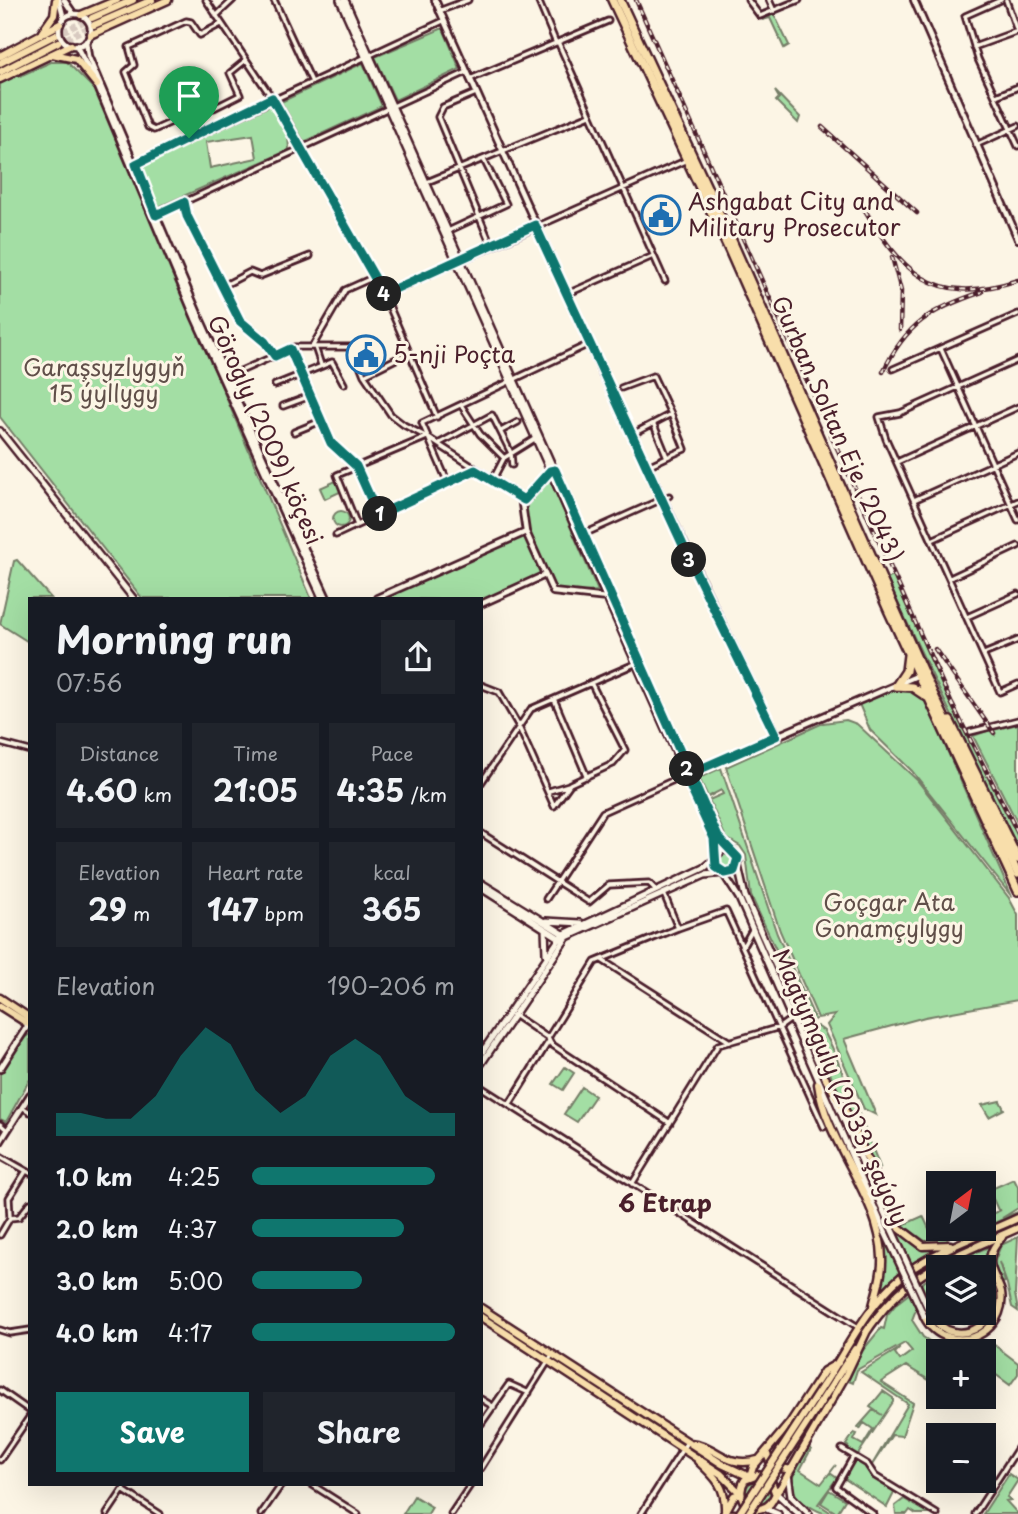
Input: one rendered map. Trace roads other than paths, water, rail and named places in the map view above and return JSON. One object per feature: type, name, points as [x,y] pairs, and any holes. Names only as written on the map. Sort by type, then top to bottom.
[{"type":"highway","name":"Gurban Soltan Eje (2043)","points":[[612,0],[687,160],[908,652],[929,684],[1018,874]]},
{"type":"highway","name":"Gurban Soltan Eje (2043)","points":[[620,0],[734,245],[929,699],[1018,891]]},
{"type":"highway","points":[[896,686],[906,671],[908,652]]},
{"type":"highway","points":[[929,684],[967,750],[1018,859]]},
{"type":"highway","points":[[896,686],[912,687],[929,699]]},
{"type":"main road","points":[[37,37],[52,20],[59,0]]},
{"type":"main road","points":[[78,15],[117,0]]},
{"type":"main road","points":[[133,0],[93,22],[152,0]]},
{"type":"main road","points":[[88,38],[168,0]]},
{"type":"main road","points":[[343,0],[512,380],[584,534],[714,838],[716,858],[722,872]]},
{"type":"main road","points":[[0,56],[62,22]]},
{"type":"main road","points":[[0,63],[57,39],[0,72]]},
{"type":"main road","points":[[0,79],[44,56],[73,45]]},
{"type":"main road","points":[[44,56],[61,54],[76,59],[97,85]]},
{"type":"main road","points":[[390,108],[427,183],[458,260]]},
{"type":"main road","points":[[483,1051],[546,955],[563,937],[588,922],[660,891],[705,875],[731,873],[738,866],[737,856],[718,837],[687,774],[512,380]]},
{"type":"main road","points":[[0,433],[131,597]]},
{"type":"main road","points":[[483,1061],[563,937],[704,869],[723,850],[731,850]]},
{"type":"main road","name":"Magtymguly (2033) şaýoly","points":[[738,866],[744,892],[826,1079],[888,1230]]},
{"type":"main road","name":"Magtymguly (2033) şaýoly","points":[[722,872],[739,898],[818,1084],[926,1312]]},
{"type":"main road","points":[[483,886],[541,920],[563,937]]},
{"type":"main road","points":[[483,886],[545,929],[563,937]]},
{"type":"main road","points":[[541,920],[565,924],[588,922]]},
{"type":"main road","points":[[545,929],[546,955]]},
{"type":"main road","points":[[0,998],[28,1021]]},
{"type":"main road","points":[[0,1006],[28,1021]]},
{"type":"main road","points":[[826,1079],[847,1114],[902,1231],[927,1247],[965,1242]]},
{"type":"main road","points":[[763,1511],[772,1502],[775,1492],[846,1375],[872,1310],[882,1269],[881,1241],[833,1132],[818,1084]]},
{"type":"main road","points":[[872,1310],[911,1270],[1018,1218]]},
{"type":"main road","points":[[957,1255],[1018,1227]]},
{"type":"main road","points":[[992,1255],[1006,1233]]},
{"type":"main road","points":[[731,1513],[825,1389],[838,1363],[863,1331],[897,1293],[926,1271]]},
{"type":"main road","points":[[996,1284],[1001,1299],[996,1318]]},
{"type":"main road","points":[[483,1309],[550,1357],[685,1445],[722,1474],[740,1493],[748,1507],[778,1514]]},
{"type":"main road","points":[[483,1318],[550,1357]]},
{"type":"main road","points":[[933,1325],[936,1331],[954,1339],[972,1338],[992,1325]]},
{"type":"main road","points":[[940,1325],[954,1332],[966,1332],[981,1325]]},
{"type":"main road","points":[[748,1514],[863,1331]]},
{"type":"main road","points":[[731,1513],[734,1496],[740,1493],[744,1482],[824,1371],[838,1363]]},
{"type":"main road","points":[[685,1445],[700,1444],[733,1462],[760,1460]]},
{"type":"main road","points":[[685,1445],[750,1477],[767,1478],[775,1492],[799,1514]]},
{"type":"main road","points":[[685,1445],[719,1481],[731,1513]]},
{"type":"main road","points":[[766,1452],[769,1464],[789,1472]]},
{"type":"main road","points":[[789,1472],[792,1496],[809,1514]]},
{"type":"street","points":[[59,0],[89,23],[88,38],[73,45],[62,38],[59,0]]},
{"type":"street","points":[[205,0],[272,98],[384,294],[437,417]]},
{"type":"street","points":[[216,16],[233,0]]},
{"type":"street","points":[[274,0],[311,80]]},
{"type":"street","points":[[435,0],[631,435],[776,736]]},
{"type":"street","points":[[439,10],[467,0]]},
{"type":"street","points":[[538,0],[665,281]]},
{"type":"street","points":[[748,0],[758,16],[799,0]]},
{"type":"street","points":[[769,0],[774,11]]},
{"type":"street","points":[[781,0],[784,6]]},
{"type":"street","points":[[914,0],[1018,238]]},
{"type":"street","points":[[1001,0],[965,16],[973,48],[1018,146]]},
{"type":"street","points":[[973,48],[1018,32],[1006,0]]},
{"type":"street","points":[[62,22],[78,15]]},
{"type":"street","points":[[134,164],[443,20]]},
{"type":"street","points":[[189,138],[178,119],[154,130],[148,127],[126,72],[134,65],[129,47],[186,21],[191,22],[200,35],[221,24]]},
{"type":"street","points":[[470,79],[608,21]]},
{"type":"street","name":"Görogly (2009) köçesi","points":[[88,38],[88,56],[154,216],[324,597]]},
{"type":"street","name":"Görogly (2009) köçesi","points":[[73,45],[97,85],[134,164]]},
{"type":"street","points":[[214,108],[240,95],[230,73],[246,60]]},
{"type":"street","points":[[154,216],[467,72]]},
{"type":"street","points":[[996,96],[1018,87]]},
{"type":"street","points":[[476,93],[443,107],[438,117],[482,216],[491,245]]},
{"type":"street","points":[[427,183],[590,115]]},
{"type":"street","points":[[976,145],[1018,126]]},
{"type":"street","points":[[448,231],[506,204],[484,160]]},
{"type":"street","points":[[384,294],[687,160]]},
{"type":"street","points":[[184,202],[187,216],[240,321],[265,342],[275,356]]},
{"type":"street","points":[[224,285],[250,272],[260,276],[310,256]]},
{"type":"street","points":[[567,295],[653,256]]},
{"type":"street","points":[[313,347],[345,290],[374,277]]},
{"type":"street","points":[[893,369],[1018,314]]},
{"type":"street","points":[[447,483],[422,423],[589,344]]},
{"type":"street","points":[[313,347],[321,366]]},
{"type":"street","points":[[225,378],[290,349],[353,347],[365,375],[391,415],[524,500]]},
{"type":"street","points":[[290,349],[331,443],[356,466],[378,515]]},
{"type":"street","points":[[941,349],[1018,520]]},
{"type":"street","points":[[365,375],[408,353]]},
{"type":"street","points":[[1018,360],[958,388],[879,419],[1000,692],[1018,684]]},
{"type":"street","points":[[275,385],[335,363],[345,384]]},
{"type":"street","points":[[621,388],[653,376],[685,448],[652,464]]},
{"type":"street","points":[[283,406],[310,396]]},
{"type":"street","points":[[461,405],[489,445],[504,458]]},
{"type":"street","points":[[897,462],[1018,407]]},
{"type":"street","points":[[631,435],[671,414]]},
{"type":"street","points":[[438,444],[492,415],[511,453],[512,465]]},
{"type":"street","points":[[294,432],[321,421]]},
{"type":"street","points":[[501,431],[518,422]]},
{"type":"street","points":[[654,425],[667,457]]},
{"type":"street","points":[[357,525],[337,475],[427,437]]},
{"type":"street","points":[[492,481],[504,458],[536,438]]},
{"type":"street","points":[[914,500],[1018,453]]},
{"type":"street","points":[[336,535],[475,470]]},
{"type":"street","points":[[553,470],[524,500],[520,513],[526,532],[553,592],[607,598]]},
{"type":"street","points":[[584,534],[669,496]]},
{"type":"street","points":[[932,540],[1018,501]]},
{"type":"street","points":[[379,597],[526,532]]},
{"type":"street","points":[[950,578],[1018,547]]},
{"type":"street","points":[[483,603],[545,575]]},
{"type":"street","points":[[967,617],[1018,594]]},
{"type":"street","points":[[984,654],[1018,640]]},
{"type":"street","points":[[483,780],[531,709],[637,663]]},
{"type":"street","points":[[546,900],[603,812],[920,674]]},
{"type":"street","points":[[549,791],[569,785],[618,761],[625,750],[591,683]]},
{"type":"street","points":[[483,686],[499,692],[518,725],[554,806],[569,785]]},
{"type":"street","points":[[554,699],[587,777]]},
{"type":"street","points":[[970,732],[1018,720]]},
{"type":"street","points":[[0,743],[28,750]]},
{"type":"street","points":[[483,834],[589,902],[605,887],[613,884],[649,883],[660,891],[678,928]]},
{"type":"street","points":[[509,1105],[591,968],[602,960],[726,911],[824,1127]]},
{"type":"street","points":[[743,946],[752,930]]},
{"type":"street","points":[[602,960],[730,1042]]},
{"type":"street","points":[[514,1015],[670,1123]]},
{"type":"street","points":[[632,1184],[718,1045],[780,1027],[791,1019]]},
{"type":"street","points":[[0,1069],[28,1024]]},
{"type":"street","points":[[483,1088],[863,1331]]},
{"type":"street","points":[[0,1142],[28,1098]]},
{"type":"street","points":[[22,1107],[28,1111]]},
{"type":"street","points":[[0,1124],[8,1130]]},
{"type":"street","points":[[0,1156],[28,1172],[7,1201],[10,1218],[0,1236]]},
{"type":"street","points":[[10,1218],[19,1217],[28,1206]]},
{"type":"street","points":[[0,1330],[10,1333],[28,1330]]},
{"type":"street","points":[[483,1465],[550,1357]]},
{"type":"street","points":[[483,1421],[509,1384],[529,1393]]},
{"type":"street","points":[[0,1390],[28,1411]]},
{"type":"street","points":[[483,1400],[494,1407]]},
{"type":"street","points":[[0,1460],[28,1416]]},
{"type":"street","points":[[641,1514],[685,1445]]},
{"type":"street","points":[[975,1514],[1018,1448]]},
{"type":"street","points":[[842,1449],[867,1464],[875,1476],[937,1514]]},
{"type":"street","points":[[483,1453],[489,1456]]},
{"type":"street","points":[[853,1456],[836,1487],[873,1514]]},
{"type":"street","points":[[107,1514],[126,1486]]},
{"type":"street","points":[[261,1514],[281,1486]]},
{"type":"street","points":[[314,1486],[358,1514]]},
{"type":"street","points":[[451,1514],[470,1486]]},
{"type":"street","points":[[123,1490],[160,1514]]},
{"type":"tunnel","points":[[55,35],[92,18]]},
{"type":"tunnel","points":[[58,42],[94,25]]},
{"type":"railway","points":[[636,0],[951,702],[1018,833]]},
{"type":"railway","points":[[822,127],[917,213]]},
{"type":"railway","points":[[860,202],[890,247],[905,264],[922,277],[941,286],[963,289],[988,288],[1018,280]]},
{"type":"railway","points":[[892,257],[901,291],[900,330]]},
{"type":"railway","points":[[883,372],[901,341],[922,320],[949,305],[982,292]]},
{"type":"railway","points":[[935,649],[994,733]]},
{"type":"place","name":"Ashgabat City and Military Prosecutor","points":[[661,215]]},
{"type":"place","name":"5-nji Poçta","points":[[366,355]]},
{"type":"district","name":"6 Etrap","points":[[665,1204]]},
{"type":"park label","name":"Garaşsyzlygyň 15 ýyllygy","points":[[104,381]]},
{"type":"park label","name":"Goçgar Ata Gonamçylygy","points":[[889,916]]}]
